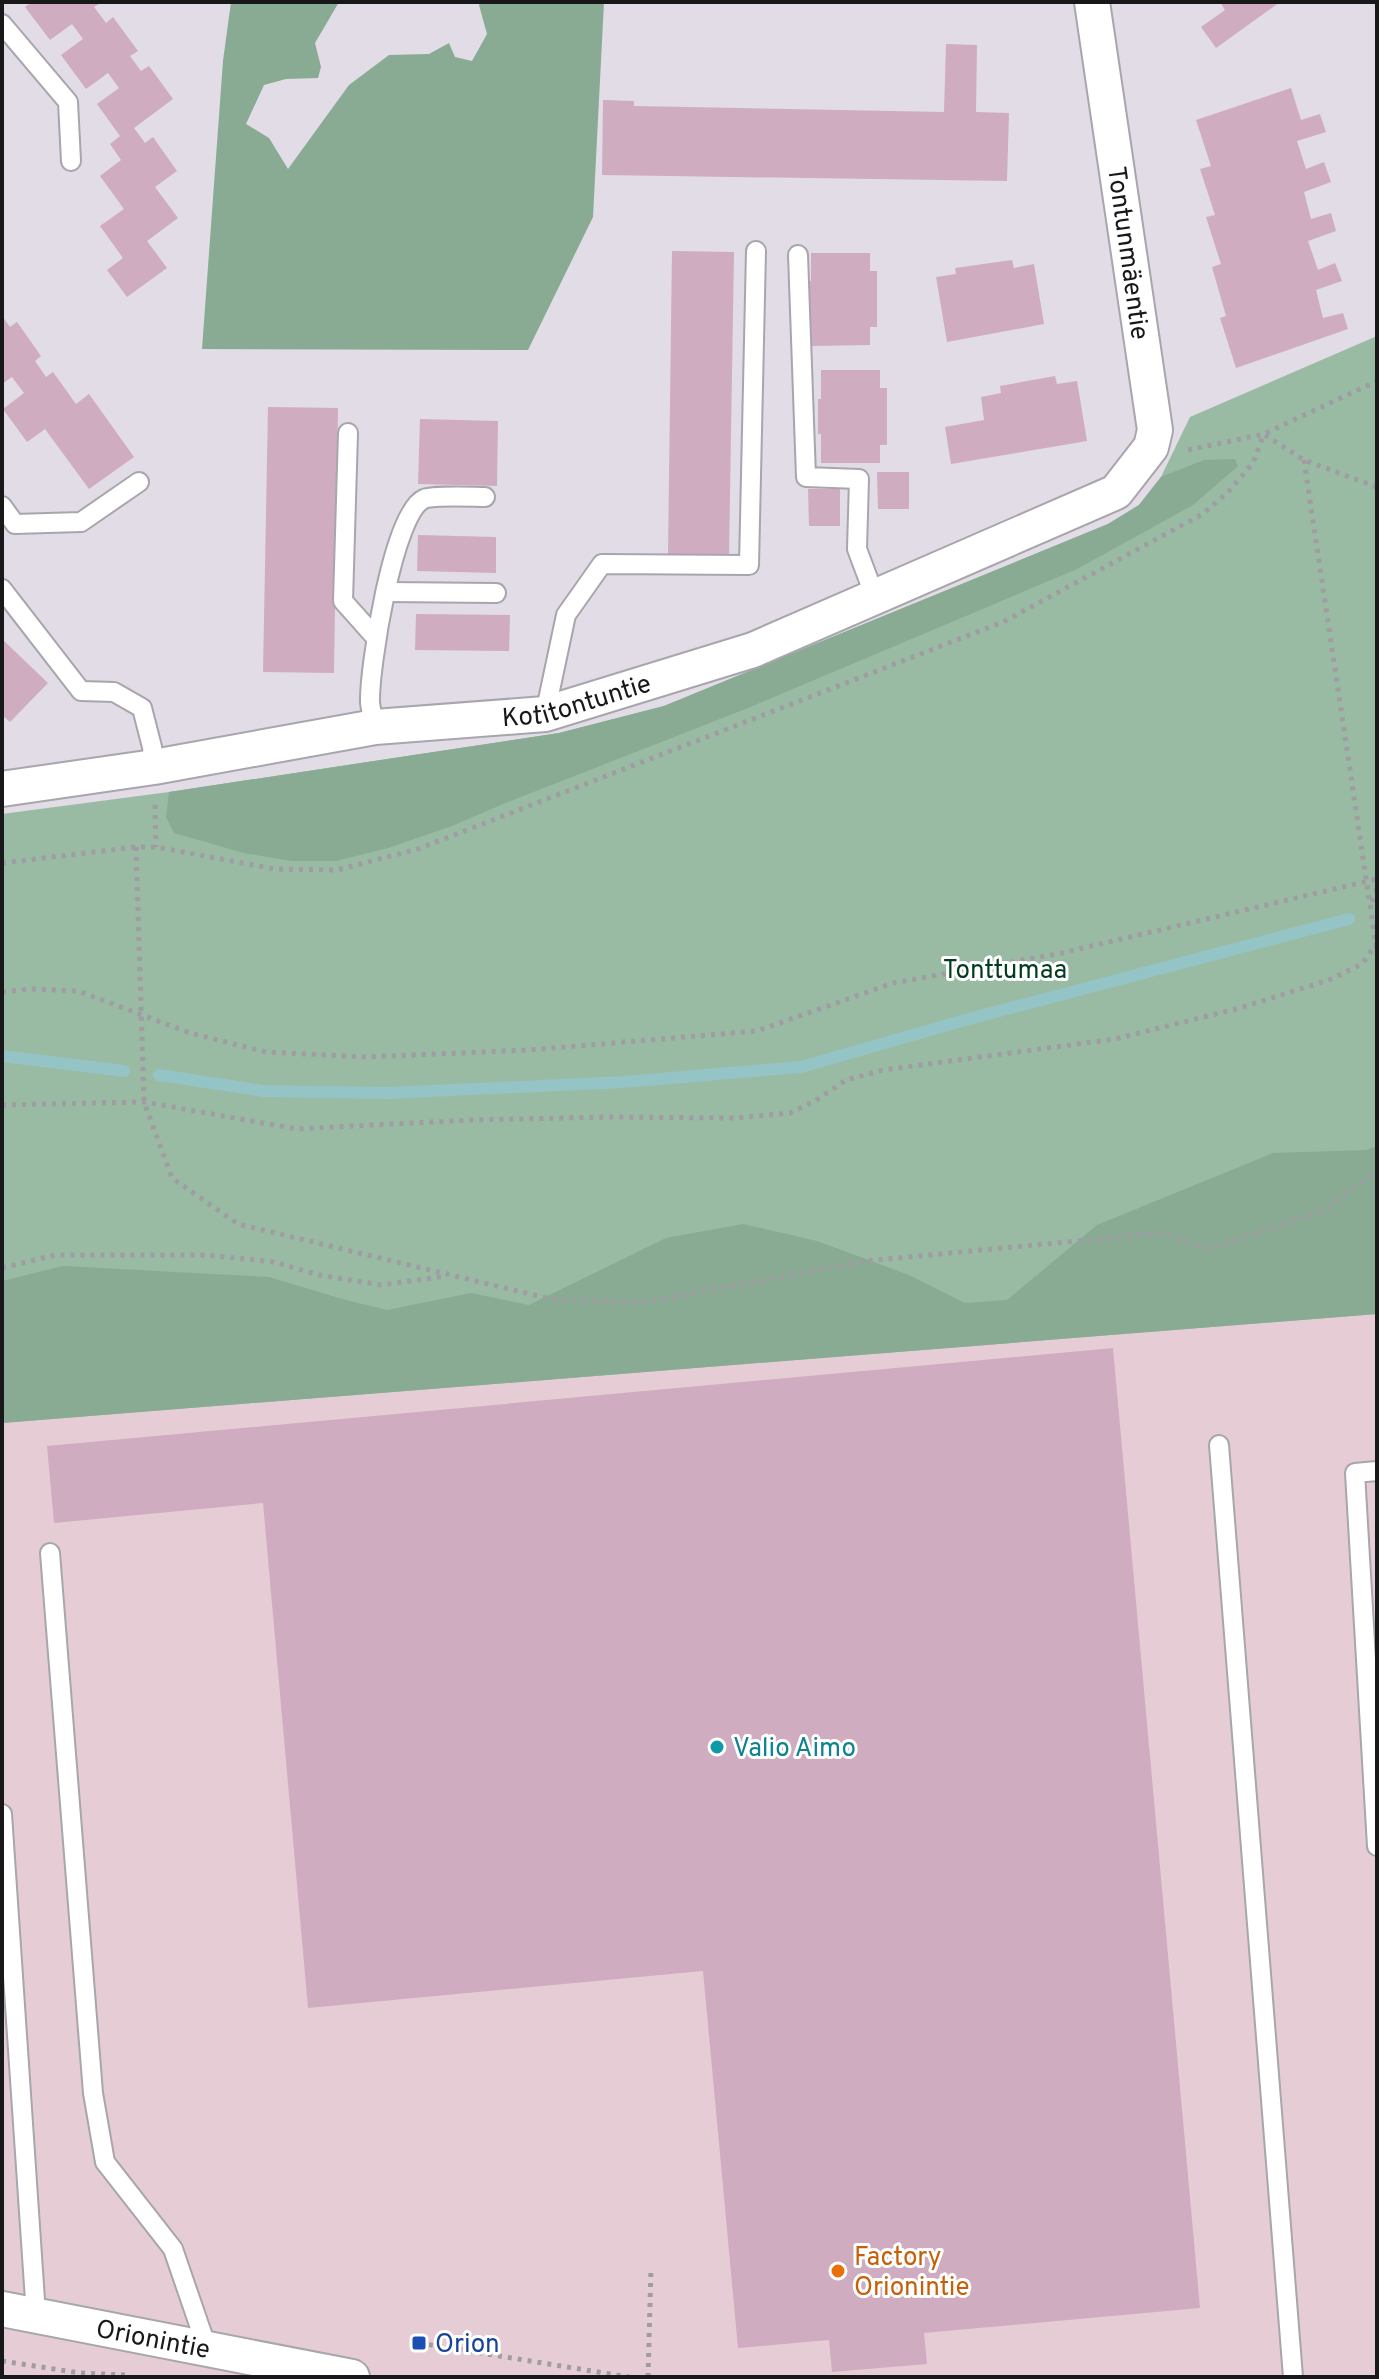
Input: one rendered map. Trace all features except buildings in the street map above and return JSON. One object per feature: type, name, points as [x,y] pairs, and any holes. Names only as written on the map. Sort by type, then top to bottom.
[{"type":"street","name":"Tontunmäentie","points":[[1092,2],[1155,430],[1151,447]]},
{"type":"street","name":"Kotitontuntie","points":[[2,789],[154,767],[375,727],[545,714],[753,650],[1116,492],[1151,447]]},
{"type":"street","name":"Orionintie","points":[[2,2309],[352,2377]]},
{"type":"lane","points":[[2,24],[68,102],[71,161]]},
{"type":"lane","points":[[545,714],[566,615],[602,564],[749,565],[756,251]]},
{"type":"lane","points":[[798,255],[806,477],[859,479],[857,549],[875,597]]},
{"type":"lane","points":[[348,433],[343,601],[376,638]]},
{"type":"lane","points":[[2,506],[15,524],[81,522],[139,482]]},
{"type":"lane","points":[[375,727],[370,703],[376,638],[405,522],[424,498],[485,497]]},
{"type":"lane","points":[[2,589],[81,691],[114,692],[142,708],[154,767]]},
{"type":"lane","points":[[386,592],[496,593]]},
{"type":"lane","points":[[1219,1445],[1293,2377]]},
{"type":"lane","points":[[1377,1471],[1355,1473],[1377,1846]]},
{"type":"lane","points":[[50,1553],[93,2093],[105,2162],[173,2249],[207,2348]]},
{"type":"lane","points":[[2,1814],[36,2315]]},
{"type":"path","points":[[1151,447],[1174,453],[1264,434],[1377,381]]},
{"type":"path","points":[[1264,434],[1304,460],[1377,487]]},
{"type":"path","points":[[2,863],[156,847],[275,869],[337,870],[418,849],[1003,622],[1203,514],[1230,490],[1253,463],[1264,434]]},
{"type":"path","points":[[1304,460],[1377,952]]},
{"type":"path","points":[[136,847],[144,1102],[172,1178],[238,1224],[555,1300],[646,1302],[866,1261],[1161,1233],[1209,1249],[1322,1211],[1377,1171]]},
{"type":"path","points":[[2,992],[30,989],[78,991],[190,1033],[266,1052],[365,1057],[529,1050],[757,1031],[893,983],[1062,953],[1377,879]]},
{"type":"path","points":[[1371,904],[1377,888]]},
{"type":"path","points":[[2,1105],[144,1102],[297,1129],[532,1118],[735,1118],[790,1113],[846,1080],[883,1070],[1115,1039],[1240,1008],[1329,980],[1362,964],[1376,944]]},
{"type":"path","points":[[2,1268],[55,1255],[206,1255],[274,1262],[319,1275],[381,1285],[452,1275]]},
{"type":"path","points":[[648,2377],[651,2268]]},
{"type":"path","points":[[419,2343],[629,2377]]},
{"type":"path","points":[[2,2361],[80,2373],[127,2375]]},
{"type":"shaded area","points":[[1377,1314],[1377,2377],[2,2377],[2,1423]]},
{"type":"green space","points":[[231,2],[339,2],[315,43],[321,67],[318,78],[286,79],[264,85],[246,124],[269,138],[288,169],[349,85],[389,55],[429,54],[449,43],[455,57],[472,61],[487,34],[479,5],[481,2],[604,2],[593,217],[528,350],[202,349],[223,61]]},
{"type":"green space","name":"Tonttumaa","points":[[1377,336],[1377,1314],[2,1423],[2,814],[559,733],[664,706],[1108,524],[1139,505],[1161,477],[1190,417]]},
{"type":"green space","points":[[1235,459],[1238,466],[1193,505],[1077,569],[748,708],[452,826],[388,848],[336,861],[292,861],[244,853],[174,833],[166,817],[169,792],[559,733],[664,706],[1108,524],[1139,505],[1161,477],[1204,460]]},
{"type":"green space","points":[[1377,1146],[1377,1314],[2,1423],[2,1281],[63,1266],[269,1277],[387,1310],[471,1293],[529,1305],[666,1238],[743,1224],[817,1241],[909,1275],[965,1303],[1007,1300],[1097,1225],[1273,1153],[1366,1150]]},
{"type":"waterway","points":[[159,1075],[264,1091],[388,1093],[624,1082],[801,1067],[965,1020],[1349,919]]},
{"type":"waterway","points":[[2,1056],[124,1071]]},
{"type":"place","name":"Valio Aimo","points":[[717,1747]]},
{"type":"place","name":"Factory Orionintie","points":[[838,2271]]},
{"type":"place","name":"Orion","points":[[419,2343]]}]
